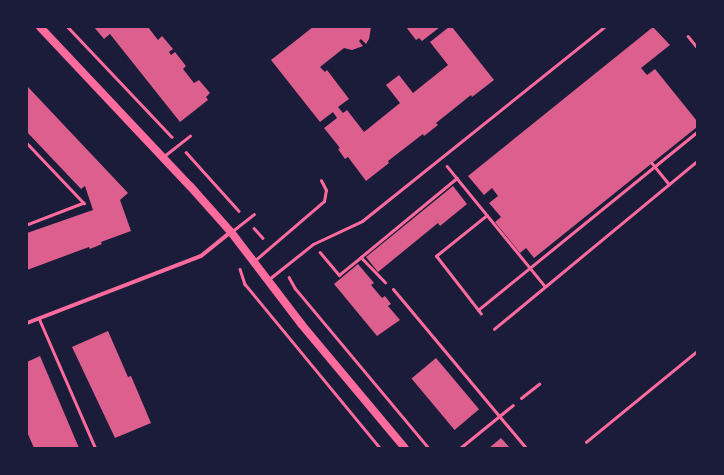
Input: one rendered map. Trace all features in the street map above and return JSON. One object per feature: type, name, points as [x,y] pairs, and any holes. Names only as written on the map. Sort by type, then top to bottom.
[{"type":"main road","points":[[40,27],[163,157],[231,232],[267,281],[405,448]]},
{"type":"street","points":[[27,323],[201,256],[231,232]]},
{"type":"lane","points":[[267,281],[313,244],[362,221],[604,27]]},
{"type":"lane","points":[[163,157],[190,136]]},
{"type":"lane","points":[[252,262],[324,201],[326,190],[321,180]]},
{"type":"lane","points":[[231,232],[254,214]]},
{"type":"lane","points":[[393,289],[526,448]]},
{"type":"lane","points":[[39,319],[95,448]]},
{"type":"lane","points":[[460,448],[513,405]]},
{"type":"path","points":[[688,36],[697,47]]},
{"type":"path","points":[[478,310],[697,132]]},
{"type":"path","points":[[27,143],[84,203],[27,225]]},
{"type":"path","points":[[440,158],[545,286]]},
{"type":"path","points":[[494,329],[697,161]]},
{"type":"path","points":[[652,163],[669,184]]},
{"type":"path","points":[[313,244],[339,275],[457,178]]},
{"type":"path","points":[[481,314],[436,256],[487,215]]},
{"type":"path","points":[[361,256],[375,273]]},
{"type":"path","points":[[283,268],[295,288],[429,448]]},
{"type":"path","points":[[586,442],[697,351]]},
{"type":"path","points":[[513,405],[539,384]]},
{"type":"building","points":[[94,27],[148,27],[158,40],[162,36],[173,49],[169,52],[171,55],[175,52],[186,66],[183,69],[194,83],[199,80],[210,93],[206,97],[208,100],[180,122],[110,34],[104,39]]},
{"type":"building","points":[[313,27],[371,27],[369,39],[366,44],[361,39],[359,41],[363,46],[352,50],[344,48],[320,67],[325,72],[327,70],[349,99],[338,107],[343,113],[347,110],[364,132],[400,103],[386,85],[399,75],[413,93],[448,65],[430,42],[449,27],[452,27],[494,80],[472,97],[471,95],[436,123],[438,125],[424,136],[423,134],[388,161],[389,163],[366,181],[348,157],[345,159],[338,149],[340,148],[324,128],[337,118],[333,112],[320,122],[271,60]]},
{"type":"building","points":[[406,27],[440,27],[422,41],[419,38],[416,40]]},
{"type":"building","points":[[653,27],[670,45],[641,68],[647,75],[655,69],[697,121],[697,127],[534,258],[526,248],[520,253],[495,222],[501,217],[489,203],[498,196],[492,188],[484,195],[468,176]]},
{"type":"building","points":[[27,86],[128,193],[120,200],[131,231],[101,242],[102,244],[90,249],[89,247],[27,270],[27,233],[93,210],[85,186],[81,189],[27,132]]},
{"type":"building","points":[[453,186],[467,204],[440,226],[438,223],[378,272],[366,257]]},
{"type":"building","points":[[358,264],[374,283],[371,285],[382,298],[385,296],[391,304],[388,306],[400,320],[377,336],[334,284]]},
{"type":"building","points":[[108,331],[128,377],[131,376],[151,423],[115,438],[72,347]]},
{"type":"building","points":[[40,356],[79,448],[34,448],[27,432],[27,362]]},
{"type":"building","points":[[436,358],[479,409],[455,430],[411,379]]},
{"type":"building","points":[[501,438],[510,448],[489,448]]}]
